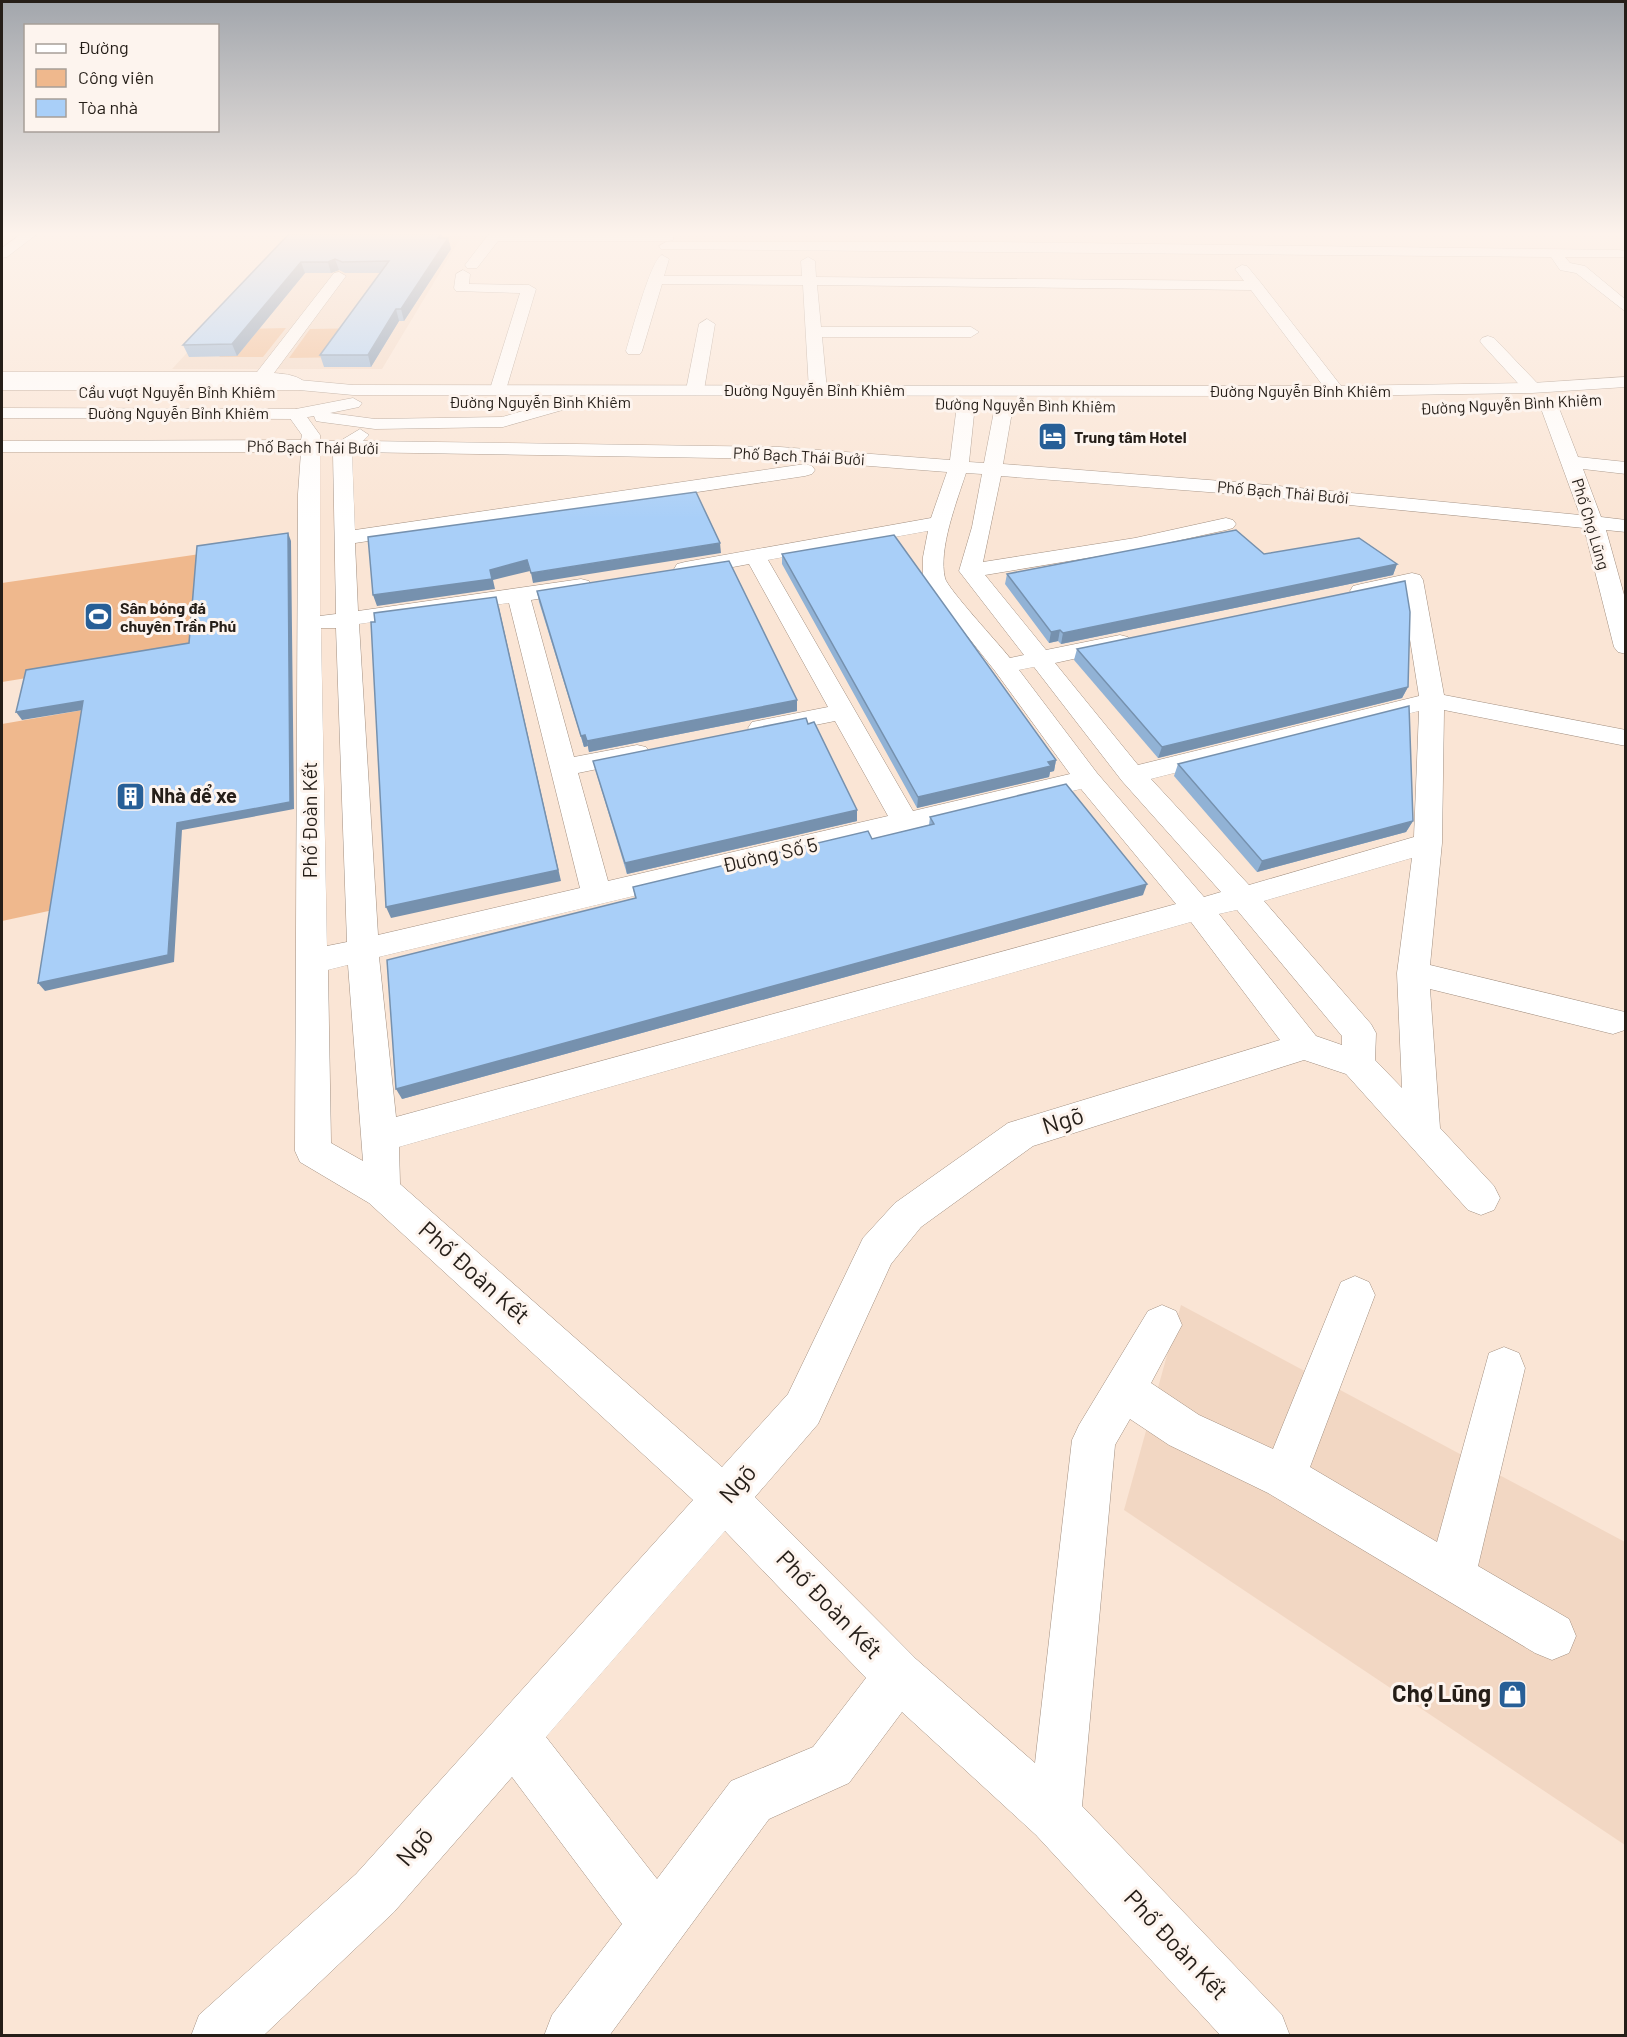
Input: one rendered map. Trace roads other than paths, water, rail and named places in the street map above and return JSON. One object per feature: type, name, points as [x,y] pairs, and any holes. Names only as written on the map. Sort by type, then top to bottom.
[{"type":"main road","points":[[262,377],[299,329]]},
{"type":"main road","points":[[499,389],[517,329]]},
{"type":"main road","points":[[634,351],[640,329]]},
{"type":"main road","points":[[695,390],[706,329]]},
{"type":"main road","points":[[1289,329],[1336,391]]},
{"type":"main road","points":[[818,390],[813,332],[971,332]]},
{"type":"main road","points":[[1488,341],[1532,388]]},
{"type":"main road","points":[[61,381],[82,358]]},
{"type":"main road","points":[[2,377],[61,381],[262,377],[286,379],[299,385]]},
{"type":"main road","name":"Đường Nguyễn Bỉnh Khiêm","points":[[2,385],[61,381],[299,385],[353,396],[499,389],[1336,391],[1532,388],[1626,382]]},
{"type":"main road","name":"Cầu vượt Nguyễn Bỉnh Khiêm","points":[[2,393],[353,396]]},
{"type":"main road","name":"Đường Nguyễn Bỉnh Khiêm","points":[[2,413],[296,414],[353,396]]},
{"type":"main road","name":"Cầu vượt Nguyễn Bỉnh Khiêm","points":[[2,404],[353,396]]},
{"type":"main road","name":"Đường Nguyễn Bình Khiêm","points":[[353,396],[574,401],[788,401],[1349,408]]},
{"type":"main road","name":"Đường Nguyễn Bình Khiêm","points":[[1467,407],[1626,399]]},
{"type":"main road","points":[[296,414],[375,424],[503,422],[574,401]]},
{"type":"main road","name":"Phố Chợ Lũng","points":[[1548,403],[1593,522],[1626,647]]},
{"type":"main road","points":[[966,405],[956,472],[940,523],[934,557],[934,580],[1004,666],[1088,779],[1197,909],[1304,1046],[1358,1064],[1481,1198]]},
{"type":"main road","points":[[970,571],[994,468],[997,434],[1005,405]]},
{"type":"main road","name":"Phố Đoàn Kết","points":[[296,414],[310,435],[313,1151],[382,1191],[725,1499],[899,1676],[1054,1816],[1261,2036]]},
{"type":"main road","points":[[375,424],[342,448],[346,619],[363,950],[382,1136],[382,1191]]},
{"type":"main road","name":"Phố Bạch Thái Bưởi","points":[[2,446],[310,446],[780,453],[956,472],[994,468],[1247,489],[1626,526]]},
{"type":"main road","points":[[1572,462],[1626,468]]},
{"type":"main road","points":[[344,538],[806,470],[912,481],[956,472]]},
{"type":"main road","points":[[666,572],[756,558],[940,523]]},
{"type":"main road","points":[[970,571],[1135,544],[1226,524]]},
{"type":"main road","points":[[756,558],[905,822]]},
{"type":"main road","points":[[970,571],[1132,775],[1243,897],[1359,1033],[1358,1064]]},
{"type":"main road","points":[[1342,594],[1412,580],[1432,700],[1428,843],[1413,973],[1422,1134]]},
{"type":"main road","points":[[309,625],[598,584]]},
{"type":"main road","points":[[519,597],[597,896]]},
{"type":"main road","points":[[1004,666],[1143,637]]},
{"type":"main road","points":[[1132,775],[1432,700],[1626,738]]},
{"type":"main road","points":[[738,733],[843,712]]},
{"type":"main road","points":[[562,768],[656,750]]},
{"type":"main road","name":"Đường Số 5","points":[[311,962],[1088,779]]},
{"type":"main road","points":[[382,1136],[1243,897],[1428,843]]},
{"type":"main road","points":[[1413,973],[1613,1021]]},
{"type":"main road","name":"Ngõ","points":[[220,2036],[375,1893],[803,1409],[877,1251],[908,1215],[1021,1134],[1304,1046]]},
{"type":"main road","points":[[1284,1477],[1354,1295]]},
{"type":"main road","points":[[1054,1816],[1094,1440],[1162,1325]]},
{"type":"main road","points":[[1452,1576],[1504,1368]]},
{"type":"main road","points":[[1124,1390],[1184,1430],[1284,1477],[1552,1636]]},
{"type":"main road","points":[[573,2036],[750,1800],[831,1765],[899,1676]]},
{"type":"main road","points":[[513,1736],[657,1924]]},
{"type":"place","name":"Trung tâm Hotel","points":[[1053,437]]},
{"type":"place","name":"Sân bóng đá chuyên Trần Phú","points":[[99,617]]},
{"type":"place","name":"Nhà để xe","points":[[130,796]]},
{"type":"place","name":"Chợ Lũng","points":[[1512,1694]]}]
